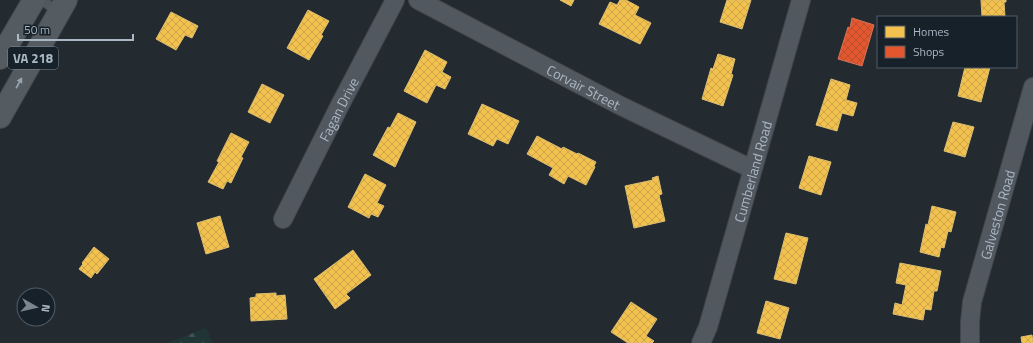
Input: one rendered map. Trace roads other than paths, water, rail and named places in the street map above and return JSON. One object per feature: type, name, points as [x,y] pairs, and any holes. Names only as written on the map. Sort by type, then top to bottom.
[{"type":"main road","name":"VA 218","points":[[0,58],[34,0]]},
{"type":"main road","name":"VA 218","points":[[0,117],[56,4]]},
{"type":"street","name":"Fagan Drive","points":[[283,220],[395,0]]},
{"type":"street","name":"Corvair Street","points":[[418,0],[621,106],[752,169]]},
{"type":"street","name":"Cumberland Road","points":[[701,343],[708,327],[801,0]]},
{"type":"street","name":"Galveston Road","points":[[970,343],[972,302],[1029,114],[1033,87]]}]
